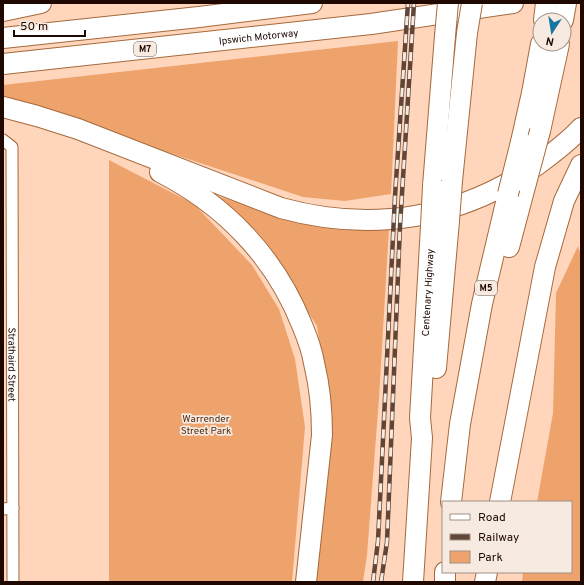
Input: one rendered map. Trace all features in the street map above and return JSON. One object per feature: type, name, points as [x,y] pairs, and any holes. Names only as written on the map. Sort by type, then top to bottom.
[{"type":"highway","points":[[3,11],[41,3]]},
{"type":"highway","points":[[3,38],[312,3]]},
{"type":"highway","name":"Centenary Highway","points":[[414,582],[422,438],[420,418],[440,223],[433,186],[448,3]]},
{"type":"highway","points":[[440,223],[452,181],[467,32],[472,3]]},
{"type":"highway","name":"Ipswich Motorway","points":[[3,64],[371,24],[513,3]]},
{"type":"highway","name":"M5","points":[[451,501],[456,454],[482,304],[521,142],[540,52]]},
{"type":"highway","points":[[468,383],[479,367],[504,264],[540,130],[557,52]]},
{"type":"highway","points":[[3,107],[58,122],[281,208],[332,219],[398,219],[437,212],[458,206],[484,196],[521,176],[563,145],[581,128]]},
{"type":"highway","points":[[128,148],[144,163],[198,194],[228,217],[242,231],[274,270],[290,297],[300,320],[314,362],[322,412],[320,456],[306,582]]},
{"type":"highway","points":[[500,501],[545,267],[564,201],[581,165]]},
{"type":"street","name":"Strathaird Street","points":[[3,140],[12,147],[8,509],[14,582]]},
{"type":"green space","points":[[398,41],[391,194],[345,201],[303,197],[3,98],[3,85]]},
{"type":"green space","name":"Warrender Street Park","points":[[109,160],[194,204],[252,265],[279,309],[295,359],[305,427],[292,582],[109,582]]},
{"type":"green space","points":[[214,195],[282,216],[389,228],[379,398],[367,555],[363,582],[316,582],[327,393],[317,326],[279,268]]},
{"type":"green space","points":[[578,246],[581,256],[581,582],[522,582],[523,573],[572,573],[572,501],[537,501],[553,413],[556,293]]},
{"type":"railway","points":[[373,582],[378,541],[395,196],[408,3]]},
{"type":"railway","points":[[381,582],[387,542],[400,226],[414,3]]}]
